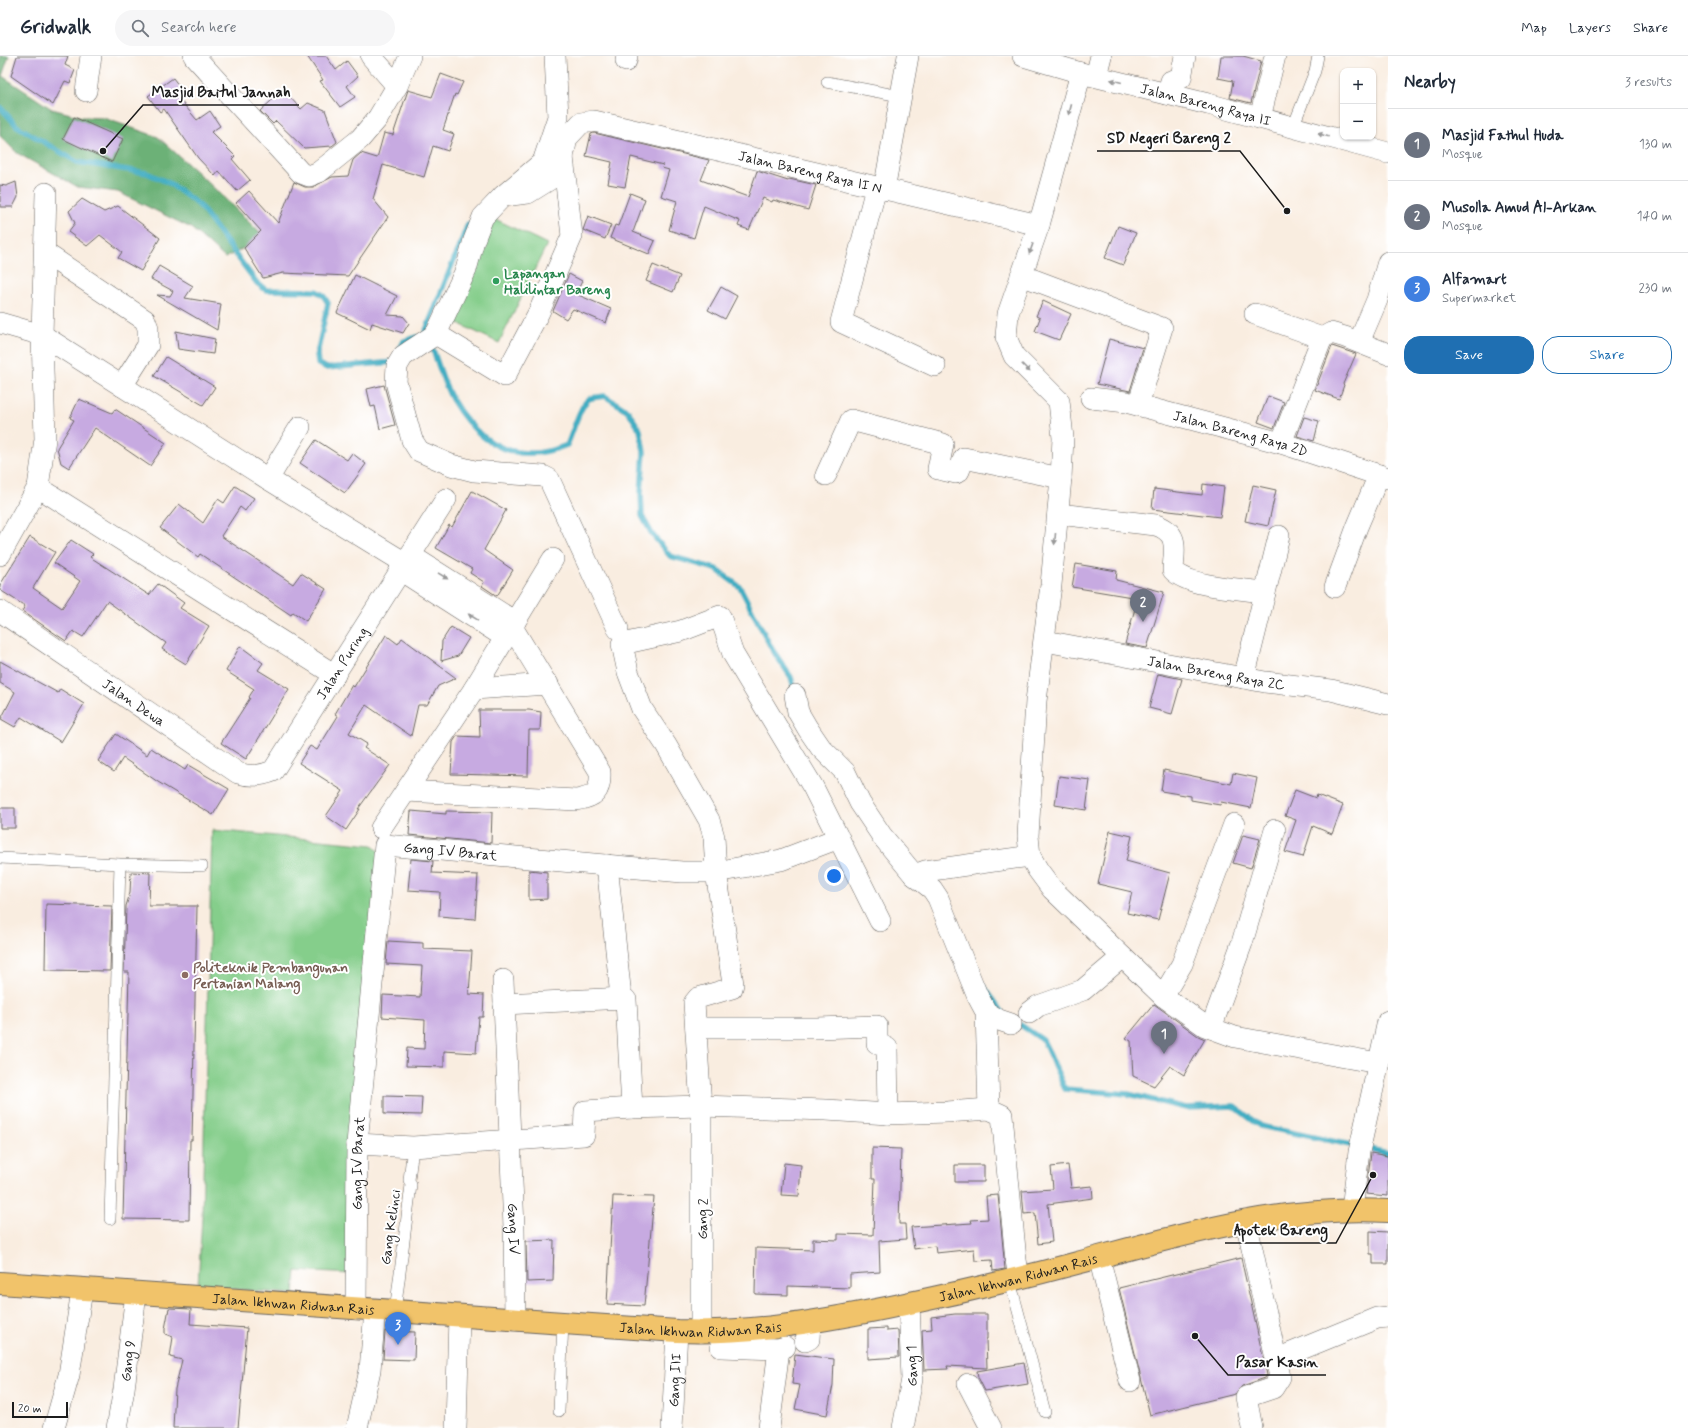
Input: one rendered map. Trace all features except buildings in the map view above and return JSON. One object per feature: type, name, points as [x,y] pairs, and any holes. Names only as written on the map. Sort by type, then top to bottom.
[{"type":"main road","name":"Jalan Ikhwan Ridwan Rais","points":[[0,1283],[136,1294],[677,1331],[808,1332],[909,1303],[1015,1279],[1181,1235],[1246,1221],[1305,1212],[1352,1209],[1388,1211]]},
{"type":"street","points":[[86,91],[90,56]]},
{"type":"street","points":[[194,56],[301,173],[309,176],[319,172],[360,139],[378,118],[397,86],[410,56]]},
{"type":"street","points":[[371,56],[397,86]]},
{"type":"street","points":[[555,56],[558,117],[543,162],[503,196],[484,218],[474,240],[466,270],[436,334],[403,356],[397,366],[396,382],[412,440],[420,451],[452,465],[474,471],[543,476],[549,479],[618,629]]},
{"type":"street","points":[[908,56],[880,189],[841,322],[935,366]]},
{"type":"street","name":"Jalan Bareng Raya II","points":[[1023,56],[1388,153]]},
{"type":"street","points":[[1101,56],[1088,74],[1039,226],[1008,314],[1006,337],[1014,356],[1059,401],[1063,438],[1058,514],[1045,641],[1036,702],[1028,836],[1030,856],[1052,889],[1163,996],[1211,1028],[1235,1037],[1378,1063]]},
{"type":"street","points":[[1167,94],[1171,81],[1181,78],[1185,56]]},
{"type":"street","points":[[1260,118],[1275,56]]},
{"type":"street","name":"Jalan Bareng Raya II N","points":[[563,157],[567,138],[581,123],[594,121],[1039,226]]},
{"type":"street","points":[[503,196],[528,193],[552,178],[563,157]]},
{"type":"street","points":[[436,334],[505,376],[539,312],[572,236],[563,157]]},
{"type":"street","points":[[0,556],[38,487],[45,439],[42,335],[46,193]]},
{"type":"street","points":[[45,253],[145,320],[148,328],[148,346],[122,386]]},
{"type":"street","points":[[1359,342],[1377,300],[1388,262]]},
{"type":"street","points":[[1021,276],[1162,328],[1138,405]]},
{"type":"street","points":[[1255,314],[1322,338],[1331,334],[1359,342],[1388,354]]},
{"type":"street","points":[[0,323],[42,335],[268,479],[511,629],[548,684],[600,772],[600,784],[595,794],[576,800],[406,791]]},
{"type":"street","points":[[1282,443],[1322,338]]},
{"type":"street","name":"Jalan Bareng Raya 2D","points":[[1091,398],[1138,405],[1282,443],[1383,476]]},
{"type":"street","points":[[826,475],[851,420],[943,444],[937,466],[938,470],[956,473],[960,471],[964,458],[1061,478]]},
{"type":"street","points":[[268,479],[300,427]]},
{"type":"street","points":[[1335,587],[1357,527],[1383,476]]},
{"type":"street","points":[[38,487],[335,675]]},
{"type":"street","name":"Jalan Puring","points":[[273,771],[446,499]]},
{"type":"street","points":[[1058,514],[1156,525],[1166,528],[1175,542],[1173,570],[1178,575],[1198,582],[1264,592]]},
{"type":"street","points":[[1244,678],[1279,536]]},
{"type":"street","points":[[381,828],[474,688],[553,559]]},
{"type":"street","name":"Jalan Dewa","points":[[0,611],[238,773],[254,776],[273,771]]},
{"type":"street","points":[[702,1106],[695,1000],[729,990],[732,988],[733,984],[716,872],[714,837],[710,820],[666,745],[642,710],[628,672],[622,644],[681,631],[720,616],[733,654],[813,787],[880,921]]},
{"type":"street","name":"Jalan Bareng Raya 2C","points":[[1045,641],[1244,678],[1331,690],[1388,704]]},
{"type":"street","points":[[474,688],[548,684]]},
{"type":"street","points":[[795,695],[798,712],[808,729],[821,748],[845,772],[864,810],[882,836],[919,873],[938,898],[977,995],[986,1012],[989,1109]]},
{"type":"street","points":[[1163,996],[1187,951],[1234,824]]},
{"type":"street","points":[[1211,1028],[1242,943],[1275,830]]},
{"type":"street","name":"Gang IV Barat","points":[[357,1428],[370,1370],[375,1310],[357,1144],[385,845],[682,872],[716,872],[781,860],[839,838]]},
{"type":"street","points":[[919,873],[1030,856]]},
{"type":"street","points":[[607,865],[621,997]]},
{"type":"street","points":[[1029,1013],[1038,1006],[1083,990],[1122,957]]},
{"type":"street","name":"Gang IV","points":[[502,980],[514,1227],[514,1320]]},
{"type":"street","points":[[504,1004],[566,1002],[621,997],[626,1000],[632,1108]]},
{"type":"street","points":[[986,1012],[1011,1024]]},
{"type":"street","points":[[1352,1209],[1360,1147],[1388,1020]]},
{"type":"street","points":[[696,1028],[817,1028],[877,1026],[877,1043],[887,1048],[888,1114]]},
{"type":"street","points":[[357,1144],[413,1147],[509,1139],[584,1135],[585,1111],[632,1108],[702,1106],[826,1110],[888,1114],[989,1109],[1002,1115],[1016,1260],[1015,1279]]},
{"type":"street","name":"Gang 2","points":[[702,1106],[712,1332],[721,1347],[782,1348],[769,1428]]},
{"type":"street","points":[[1246,1221],[1278,1365],[1278,1383],[1274,1388],[1246,1397],[1252,1428]]},
{"type":"street","points":[[1099,1257],[1130,1381]]},
{"type":"street","points":[[54,1428],[69,1375],[82,1290]]},
{"type":"street","name":"Gang 9","points":[[117,1428],[124,1389],[136,1294]]},
{"type":"street","name":"Gang 1","points":[[903,1428],[912,1379],[909,1303]]},
{"type":"street","points":[[456,1428],[460,1316]]},
{"type":"street","points":[[1278,1365],[1377,1318],[1388,1317]]},
{"type":"street","name":"Gang III","points":[[672,1428],[677,1331]]},
{"type":"street","points":[[968,1384],[991,1428]]},
{"type":"lane","points":[[1292,127],[1315,71],[1318,56]]},
{"type":"lane","points":[[827,82],[900,96]]},
{"type":"lane","points":[[0,858],[120,864],[202,866]]},
{"type":"lane","points":[[110,1219],[120,864]]},
{"type":"lane","points":[[1011,1024],[1029,1013]]},
{"type":"lane","name":"Gang Kelinci","points":[[375,1310],[411,1185],[409,1180],[413,1147]]},
{"type":"lane","points":[[1015,1279],[1045,1412]]},
{"type":"lane","points":[[559,1411],[563,1323]]},
{"type":"green space","points":[[0,56],[9,56],[2,76],[52,109],[82,117],[104,118],[158,137],[211,185],[260,233],[244,248],[225,258],[191,228],[118,192],[78,187],[17,153],[0,136]]},
{"type":"green space","name":"Lapangan Halilintar Bareng","points":[[491,217],[547,244],[499,343],[447,318]]},
{"type":"green space","points":[[212,830],[373,845],[381,854],[352,1274],[296,1271],[294,1294],[198,1286],[202,1217]]},
{"type":"waterway","points":[[0,107],[17,126],[77,162],[147,173],[169,183],[199,205],[257,283],[266,290],[316,291],[323,295],[328,303],[317,354],[318,364],[327,368],[394,362]]},
{"type":"waterway","points":[[425,333],[468,224]]},
{"type":"waterway","points":[[400,349],[404,341],[416,337]]},
{"type":"waterway","points":[[429,344],[433,350],[449,393],[463,415],[474,429],[500,447],[515,452],[531,453],[549,451],[567,445],[582,407],[585,402],[591,398],[605,396],[628,411],[640,430],[644,452],[641,492],[642,516],[652,534],[670,556],[716,569],[740,587],[772,649],[791,677],[795,691]]},
{"type":"waterway","points":[[982,984],[1003,1013]]},
{"type":"waterway","points":[[1016,1022],[1043,1040],[1065,1089],[1128,1094],[1186,1108],[1234,1106],[1260,1126],[1356,1146]]},
{"type":"waterway","points":[[1364,1148],[1388,1153]]},
{"type":"place","name":"Masjid Baitul Jannah","points":[[103,151]]},
{"type":"place","name":"SD Negeri Bareng 2","points":[[1287,211]]},
{"type":"place","name":"Lapangan Halilintar Bareng","points":[[496,281]]},
{"type":"place","name":"Musolla Amud Al-Arkan","points":[[1143,622]]},
{"type":"place","name":"Politeknik Pembangunan Pertanian Malang","points":[[185,975]]},
{"type":"place","name":"Masjid Fathul Huda","points":[[1164,1054]]},
{"type":"place","name":"Apotek Bareng","points":[[1373,1175]]},
{"type":"place","name":"Pasar Kasin","points":[[1195,1336]]},
{"type":"place","name":"Alfamart","points":[[398,1345]]}]
